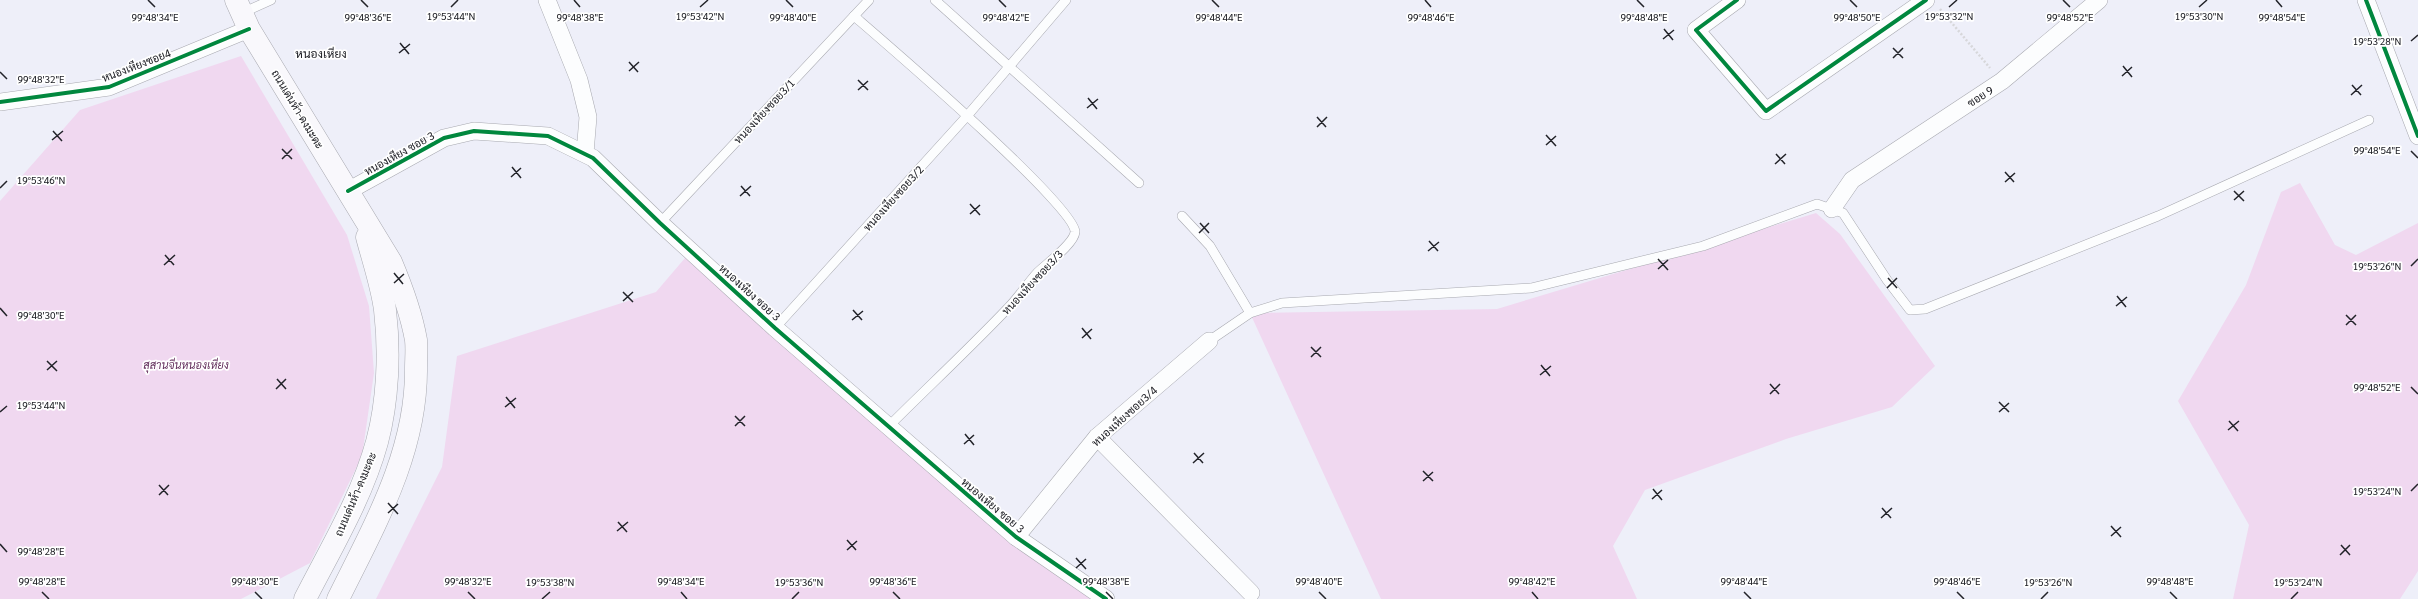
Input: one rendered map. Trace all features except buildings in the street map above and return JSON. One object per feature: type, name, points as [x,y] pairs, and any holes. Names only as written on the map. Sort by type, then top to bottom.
[{"type":"main road","name":"ถนนเด่นห้า-ดงมะดะ","points":[[242,14],[348,191],[362,218],[391,262],[408,302],[416,342],[416,392],[405,450],[391,488],[338,599]]},
{"type":"main road","name":"ถนนเด่นห้า-ดงมะดะ","points":[[305,599],[364,478],[377,442],[385,392],[388,339],[385,308],[362,218]]},
{"type":"main road","points":[[364,478],[391,488]]},
{"type":"street","points":[[547,0],[579,80],[588,117],[585,153]]},
{"type":"street","points":[[1737,0],[1696,30],[1766,110],[1931,3]]},
{"type":"street","name":"ซอย 9","points":[[1832,209],[1852,180],[2002,81],[2099,0]]},
{"type":"street","points":[[2366,0],[2418,136]]},
{"type":"street","name":"หนองเหียงซอย4","points":[[0,102],[109,87],[242,14]]},
{"type":"street","name":"หนองเหียง ซอย 3","points":[[348,191],[444,138],[474,131],[548,136],[585,153],[593,158],[660,223],[775,328],[1016,537],[1106,599]]},
{"type":"street","name":"หนองเหียงซอย3/4","points":[[1016,537],[1098,438],[1209,341]]},
{"type":"street","points":[[1098,438],[1251,593]]},
{"type":"lane","points":[[242,14],[272,0]]},
{"type":"lane","name":"หนองเหียงซอย3/1","points":[[660,223],[869,0]]},
{"type":"lane","points":[[935,0],[1139,183]]},
{"type":"lane","name":"หนองเหียงซอย3/2","points":[[775,328],[967,116],[1066,0]]},
{"type":"lane","points":[[854,16],[967,116]]},
{"type":"lane","name":"หนองเหียงซอย3/3","points":[[888,427],[1009,307],[1037,273],[1070,242],[1075,233],[1073,223],[1056,201],[967,116]]},
{"type":"lane","points":[[1209,341],[1250,313],[1282,303],[1531,288],[1702,246],[1817,204],[1843,213],[1887,280],[1910,310],[1925,308],[2158,216],[2369,120]]},
{"type":"lane","points":[[1182,216],[1210,246],[1250,313]]},
{"type":"path","points":[[1931,3],[2002,81]]},
{"type":"green space","name":"สุสานจีนหนองเหียง","points":[[241,56],[347,235],[369,306],[374,373],[362,456],[310,563],[241,599],[0,599],[0,201],[80,110]]},
{"type":"green space","points":[[2300,183],[2335,245],[2356,255],[2418,223],[2418,571],[2400,599],[2233,599],[2249,525],[2178,401],[2246,285],[2281,192]]},
{"type":"green space","points":[[1816,213],[1840,234],[1935,366],[1892,407],[1786,439],[1645,490],[1613,546],[1637,599],[1381,599],[1250,313],[1497,309]]},
{"type":"green space","points":[[691,251],[1029,546],[1106,599],[376,599],[442,467],[457,356],[656,292]]},
{"type":"cycle path","points":[[1737,0],[1696,30],[1766,111],[1926,0]]},
{"type":"cycle path","points":[[2366,0],[2418,136]]},
{"type":"cycle path","points":[[0,102],[109,87],[249,29]]},
{"type":"cycle path","points":[[348,191],[444,138],[474,131],[548,136],[593,158],[660,223],[775,328],[1016,537],[1106,599]]},
{"type":"district","name":"หนองเหียง","points":[[321,53]]}]
